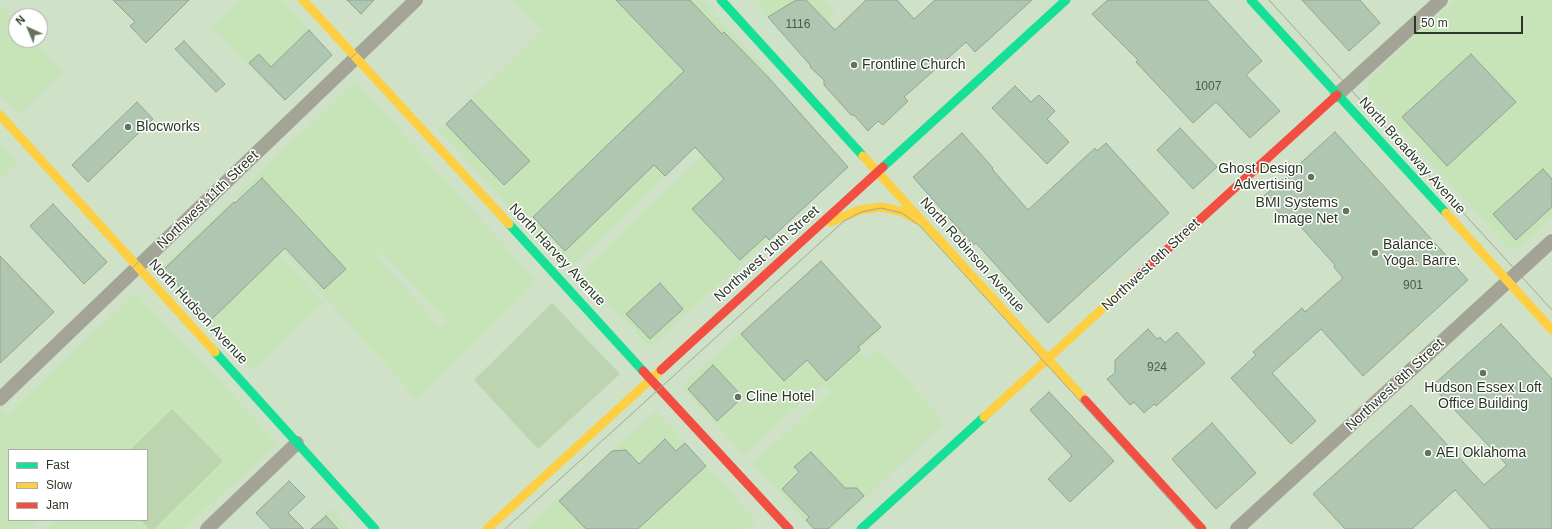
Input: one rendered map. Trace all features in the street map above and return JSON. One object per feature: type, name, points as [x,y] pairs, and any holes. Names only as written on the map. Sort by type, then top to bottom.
[{"type":"street","name":"North Harvey Avenue","points":[[303,0],[789,529]]},
{"type":"street","name":"Northwest 11th Street","points":[[0,399],[416,0]]},
{"type":"street","name":"North Robinson Avenue","points":[[721,0],[1202,529]]},
{"type":"street","name":"Northwest 10th Street","points":[[487,529],[1066,0]]},
{"type":"street","name":"North Broadway Avenue","points":[[1251,0],[1552,330]]},
{"type":"street","name":"Northwest 9th Street","points":[[861,529],[1441,0]]},
{"type":"street","name":"North Hudson Avenue","points":[[0,115],[375,529]]},
{"type":"street","points":[[819,226],[860,210],[881,206],[902,212],[924,224]]},
{"type":"street","name":"Northwest 8th Street","points":[[1237,529],[1552,241]]},
{"type":"street","points":[[207,529],[298,443]]},
{"type":"shaded area","points":[[240,0],[282,0],[332,55],[284,102],[212,27]]},
{"type":"shaded area","points":[[513,0],[702,0],[771,76],[570,268],[564,268],[439,130],[542,31]]},
{"type":"shaded area","points":[[758,0],[822,0],[835,13],[797,50],[765,14]]},
{"type":"shaded area","points":[[1455,0],[1552,0],[1552,217],[1518,248],[1514,249],[1507,247],[1368,94],[1368,84],[1376,72]]},
{"type":"shaded area","points":[[0,4],[8,12],[8,48],[40,48],[63,73],[19,114],[0,93]]},
{"type":"shaded area","points":[[355,82],[515,257],[536,283],[417,399],[235,197]],"holes":[[[383,252],[447,322],[442,328],[377,257]]]},
{"type":"shaded area","points":[[773,88],[844,169],[650,347],[581,272]]},
{"type":"shaded area","points":[[0,143],[18,162],[0,180]]},
{"type":"shaded area","points":[[232,201],[324,303],[252,370],[159,270]]},
{"type":"shaded area","points":[[818,261],[882,330],[858,352],[866,359],[878,349],[945,423],[832,529],[812,529],[753,464],[831,392],[823,383],[744,454],[681,387]]},
{"type":"shaded area","points":[[132,296],[139,296],[278,444],[183,529],[45,529],[54,521],[148,521],[148,449],[8,449],[8,521],[37,521],[28,529],[0,529],[0,409],[7,416]]},
{"type":"shaded area","points":[[552,303],[620,374],[538,449],[474,380]]},
{"type":"shaded area","points":[[172,409],[223,461],[154,529],[149,529],[142,521],[148,521],[148,449],[131,449]]},
{"type":"shaded area","points":[[656,411],[756,521],[747,529],[634,529],[585,475]]},
{"type":"shaded area","points":[[576,482],[618,529],[524,529]]},
{"type":"shaded area","points":[[331,509],[349,529],[309,529]]},
{"type":"building","points":[[113,0],[189,0],[146,43],[130,26],[135,22]]},
{"type":"building","points":[[347,0],[374,0],[361,14]]},
{"type":"building","points":[[616,0],[690,0],[722,34],[724,32],[768,77],[848,167],[769,240],[766,236],[740,260],[692,209],[724,179],[695,147],[665,176],[654,165],[565,251],[533,217],[684,71]]},
{"type":"building","points":[[796,0],[806,0],[835,30],[866,0],[897,0],[914,19],[935,0],[1032,0],[975,52],[966,42],[904,97],[908,101],[883,125],[878,121],[868,131],[854,115],[851,115],[824,85],[824,80],[810,67],[811,66],[768,17]]},
{"type":"building","points":[[1108,0],[1207,0],[1262,61],[1246,75],[1280,111],[1250,138],[1216,102],[1193,123],[1136,62],[1138,60],[1092,14]]},
{"type":"building","points":[[1302,0],[1360,0],[1380,23],[1349,51]]},
{"type":"building","points":[[309,30],[332,55],[285,100],[249,63],[259,54],[271,67]]},
{"type":"building","points":[[184,41],[225,84],[216,92],[175,49]]},
{"type":"building","points":[[1471,54],[1516,102],[1447,166],[1402,117]]},
{"type":"building","points":[[1015,86],[1031,102],[1039,95],[1055,111],[1047,119],[1069,142],[1047,164],[992,108]]},
{"type":"building","points":[[471,100],[530,161],[504,185],[446,124]]},
{"type":"building","points":[[137,102],[153,119],[88,182],[72,165]]},
{"type":"building","points":[[1180,128],[1217,167],[1193,189],[1157,150]]},
{"type":"building","points":[[1335,132],[1468,280],[1363,376],[1321,329],[1272,373],[1316,421],[1291,444],[1231,378],[1256,355],[1253,352],[1302,308],[1305,312],[1343,278],[1334,267],[1335,265],[1292,217],[1287,221],[1264,196]]},
{"type":"building","points":[[962,133],[1028,210],[1095,148],[1097,151],[1106,143],[1169,213],[1048,323],[976,243],[973,245],[913,177]]},
{"type":"building","points":[[1543,169],[1552,179],[1552,207],[1516,240],[1493,214]]},
{"type":"building","points":[[262,178],[346,269],[324,289],[285,248],[211,320],[163,270],[234,202],[235,203]]},
{"type":"building","points":[[53,204],[107,262],[84,284],[30,226]]},
{"type":"building","points":[[0,256],[54,312],[0,363]]},
{"type":"building","points":[[821,261],[881,327],[858,347],[860,350],[826,381],[807,360],[784,381],[741,334]]},
{"type":"building","points":[[660,283],[683,309],[650,339],[626,314]]},
{"type":"building","points":[[1501,324],[1552,379],[1552,529],[1490,529],[1455,490],[1412,529],[1345,529],[1313,494],[1411,405],[1484,485],[1507,465],[1432,386]]},
{"type":"building","points":[[1148,329],[1157,339],[1160,337],[1165,343],[1177,332],[1205,363],[1156,406],[1154,404],[1144,413],[1134,402],[1130,405],[1107,379],[1115,373],[1115,360]]},
{"type":"building","points":[[713,365],[743,397],[717,421],[688,389]]},
{"type":"building","points":[[1049,392],[1114,461],[1070,502],[1048,479],[1072,456],[1030,410]]},
{"type":"building","points":[[1212,423],[1256,473],[1216,509],[1172,459]]},
{"type":"building","points":[[665,439],[676,451],[685,443],[706,466],[638,529],[586,529],[559,501],[612,451],[626,450],[639,464]]},
{"type":"building","points":[[811,452],[845,488],[857,488],[864,496],[828,529],[814,529],[806,520],[809,517],[782,489],[799,472],[794,467]]},
{"type":"building","points":[[289,481],[305,497],[288,513],[304,529],[271,529],[256,513]]},
{"type":"building","points":[[326,516],[338,529],[311,529]]},
{"type":"tram line","points":[[0,395],[353,56],[416,0]]},
{"type":"tram line","points":[[1269,0],[1552,310]]},
{"type":"tram line","points":[[505,529],[844,221],[861,212],[881,208],[902,213],[920,226],[1197,529]]},
{"type":"traffic: fast","points":[[721,0],[863,156]]},
{"type":"traffic: fast","points":[[883,167],[1066,0]]},
{"type":"traffic: fast","points":[[1251,0],[1446,213]]},
{"type":"traffic: fast","points":[[509,224],[643,371]]},
{"type":"traffic: fast","points":[[215,352],[375,529]]},
{"type":"traffic: fast","points":[[861,529],[984,417]]},
{"type":"traffic: slow","points":[[303,0],[509,224]]},
{"type":"traffic: slow","points":[[0,115],[215,352]]},
{"type":"traffic: slow","points":[[863,156],[1085,400]]},
{"type":"traffic: slow","points":[[830,222],[860,210],[881,207],[903,212],[915,219]]},
{"type":"traffic: slow","points":[[1446,213],[1552,330]]},
{"type":"traffic: slow","points":[[984,417],[1138,276]]},
{"type":"traffic: slow","points":[[487,529],[661,370]]},
{"type":"traffic: jam","points":[[1138,276],[1337,95]]},
{"type":"traffic: jam","points":[[661,370],[883,167]]},
{"type":"traffic: jam","points":[[643,371],[789,529]]},
{"type":"traffic: jam","points":[[1085,400],[1202,529]]},
{"type":"place","name":"Frontline Church","points":[[854,65]]},
{"type":"place","name":"Blocworks","points":[[128,127]]},
{"type":"place","name":"Ghost Design Advertising","points":[[1311,177]]},
{"type":"place","name":"BMI Systems Image Net","points":[[1346,211]]},
{"type":"place","name":"Balance. Yoga. Barre.","points":[[1375,253]]},
{"type":"place","name":"Hudson Essex Loft Office Building","points":[[1483,373]]},
{"type":"place","name":"Cline Hotel","points":[[738,397]]},
{"type":"place","name":"AEI Oklahoma","points":[[1428,453]]}]
